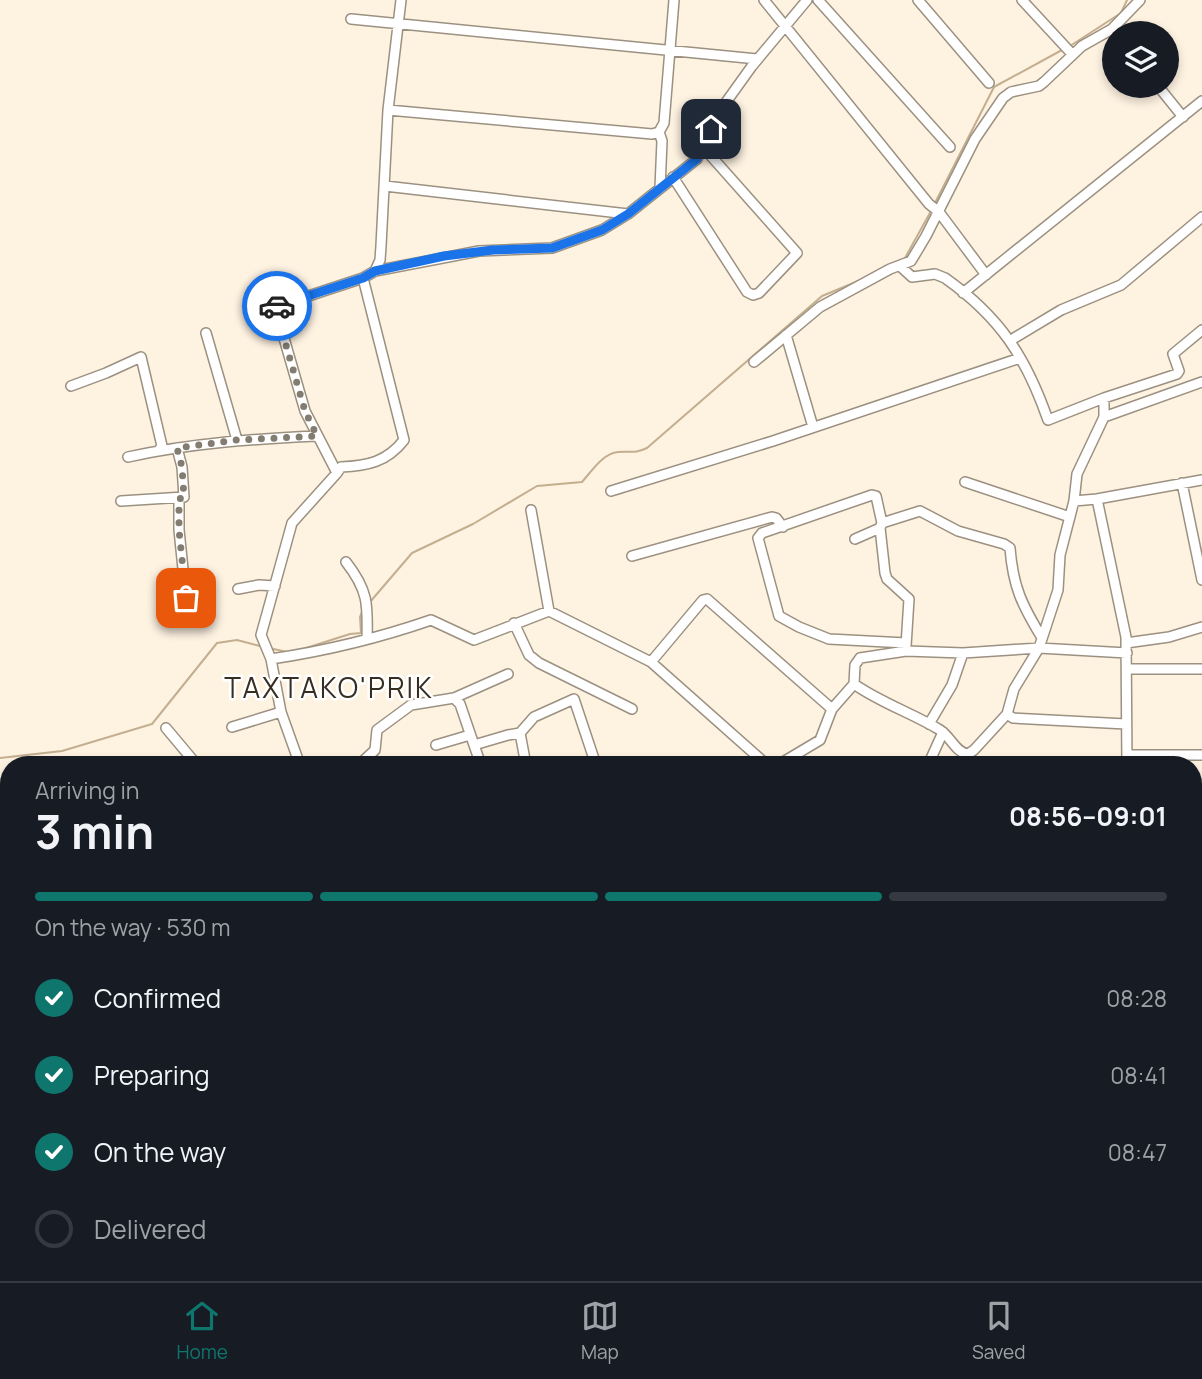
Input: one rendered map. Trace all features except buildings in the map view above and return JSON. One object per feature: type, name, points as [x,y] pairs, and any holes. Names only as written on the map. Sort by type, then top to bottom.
[{"type":"street","points":[[375,271],[382,246],[388,110],[401,0]]},
{"type":"street","points":[[660,188],[662,141],[659,132],[664,122],[674,0]]},
{"type":"street","points":[[764,0],[929,204],[939,212],[986,275]]},
{"type":"street","points":[[337,473],[305,411],[275,307],[363,278],[375,271],[479,251],[552,248],[602,230],[628,214],[697,159],[719,112],[757,59],[807,0]]},
{"type":"street","points":[[818,0],[950,147]]},
{"type":"street","points":[[918,0],[989,83]]},
{"type":"street","points":[[1022,0],[1068,50]]},
{"type":"street","points":[[1122,21],[1140,0]]},
{"type":"street","points":[[351,19],[757,59]]},
{"type":"street","points":[[754,362],[820,307],[911,261],[975,139],[1003,98],[1011,92],[1039,86],[1068,50],[1102,37]]},
{"type":"street","points":[[1168,98],[1183,117]]},
{"type":"street","points":[[963,293],[1202,101]]},
{"type":"street","points":[[388,110],[652,134],[659,132]]},
{"type":"street","points":[[673,177],[747,292],[753,295],[759,293],[797,253],[703,147]]},
{"type":"street","points":[[385,186],[628,214]]},
{"type":"street","points":[[1011,340],[1061,310],[1121,285],[1202,217]]},
{"type":"street","points":[[900,266],[912,277],[934,275],[945,278],[1011,340],[1037,388],[1048,420],[1177,374],[1179,371],[1173,354],[1202,330]]},
{"type":"street","points":[[297,756],[281,712],[270,657],[261,635],[292,523],[341,467],[369,466],[386,458],[404,440],[363,278]]},
{"type":"street","points":[[206,333],[237,440]]},
{"type":"street","points":[[786,335],[813,428]]},
{"type":"street","points":[[71,386],[141,357],[162,446],[159,450]]},
{"type":"street","points":[[611,491],[813,428],[1020,358]]},
{"type":"street","points":[[1104,415],[1202,382]]},
{"type":"street","points":[[854,684],[879,701],[943,732],[962,753],[968,754],[1007,714],[1014,689],[1039,648],[1058,590],[1060,555],[1074,501],[1077,474],[1104,415],[1104,398]]},
{"type":"street","points":[[128,457],[159,450],[237,440],[317,436]]},
{"type":"street","points":[[121,501],[184,497],[182,467],[177,448]]},
{"type":"street","points":[[1074,501],[1202,480]]},
{"type":"street","points":[[965,482],[1070,517]]},
{"type":"street","points":[[1182,484],[1202,580]]},
{"type":"street","points":[[906,647],[909,599],[887,579],[885,573],[876,496],[872,495],[762,533],[758,538],[779,616],[829,639],[963,653],[1039,648],[1126,648],[1202,627]]},
{"type":"street","points":[[179,499],[179,530],[186,598]]},
{"type":"street","points":[[1097,499],[1126,648],[1127,756]]},
{"type":"street","points":[[530,510],[549,611]]},
{"type":"street","points":[[855,539],[881,525],[920,511],[958,531],[1004,544],[1010,548],[1021,603],[1042,638]]},
{"type":"street","points":[[632,556],[772,517],[783,527]]},
{"type":"street","points":[[346,562],[359,578],[369,613],[367,639]]},
{"type":"street","points":[[238,589],[259,585],[275,586]]},
{"type":"street","points":[[651,662],[703,600],[707,599],[832,709]]},
{"type":"street","points":[[270,657],[304,654],[431,620],[474,640],[549,611],[651,662],[757,756]]},
{"type":"street","points":[[514,623],[529,654],[539,663],[632,709]]},
{"type":"street","points":[[794,756],[820,740],[832,709],[854,684],[855,664],[860,659],[906,647]]},
{"type":"street","points":[[929,724],[952,685],[963,653]]},
{"type":"street","points":[[1127,668],[1202,669]]},
{"type":"street","points":[[373,756],[377,730],[411,705],[454,698],[508,674]]},
{"type":"street","points":[[436,745],[520,733],[534,717],[574,699],[588,688]]},
{"type":"street","points":[[454,698],[460,704],[478,756]]},
{"type":"street","points":[[574,699],[593,756]]},
{"type":"street","points":[[232,727],[281,712]]},
{"type":"street","points":[[1007,714],[1013,718],[1126,724]]},
{"type":"street","points":[[166,728],[189,756]]},
{"type":"street","points":[[932,756],[943,732]]},
{"type":"street","points":[[520,733],[525,756]]},
{"type":"waterway","points":[[1070,46],[1121,13],[1127,0]]},
{"type":"waterway","points":[[935,203],[994,87],[1062,50]]},
{"type":"waterway","points":[[905,258],[931,211]]},
{"type":"waterway","points":[[370,602],[412,553],[473,524],[537,486],[582,482],[607,456],[647,448],[822,296],[863,279]]},
{"type":"waterway","points":[[303,649],[361,633],[360,617],[363,609]]},
{"type":"waterway","points":[[18,756],[62,751],[152,724],[217,643],[237,640],[260,646]]},
{"type":"waterway","points":[[269,648],[287,652]]},
{"type":"way so far","points":[[186,598],[179,530],[179,499],[184,497],[182,467],[177,448],[237,440],[317,436],[305,411],[275,307],[277,306]]},
{"type":"district","name":"TAXTAKO'PRIK","points":[[329,688]]},
{"type":"route","points":[[277,306],[363,278],[375,271],[403,264],[479,251],[552,248],[579,240],[628,214],[697,159],[711,129]]}]
